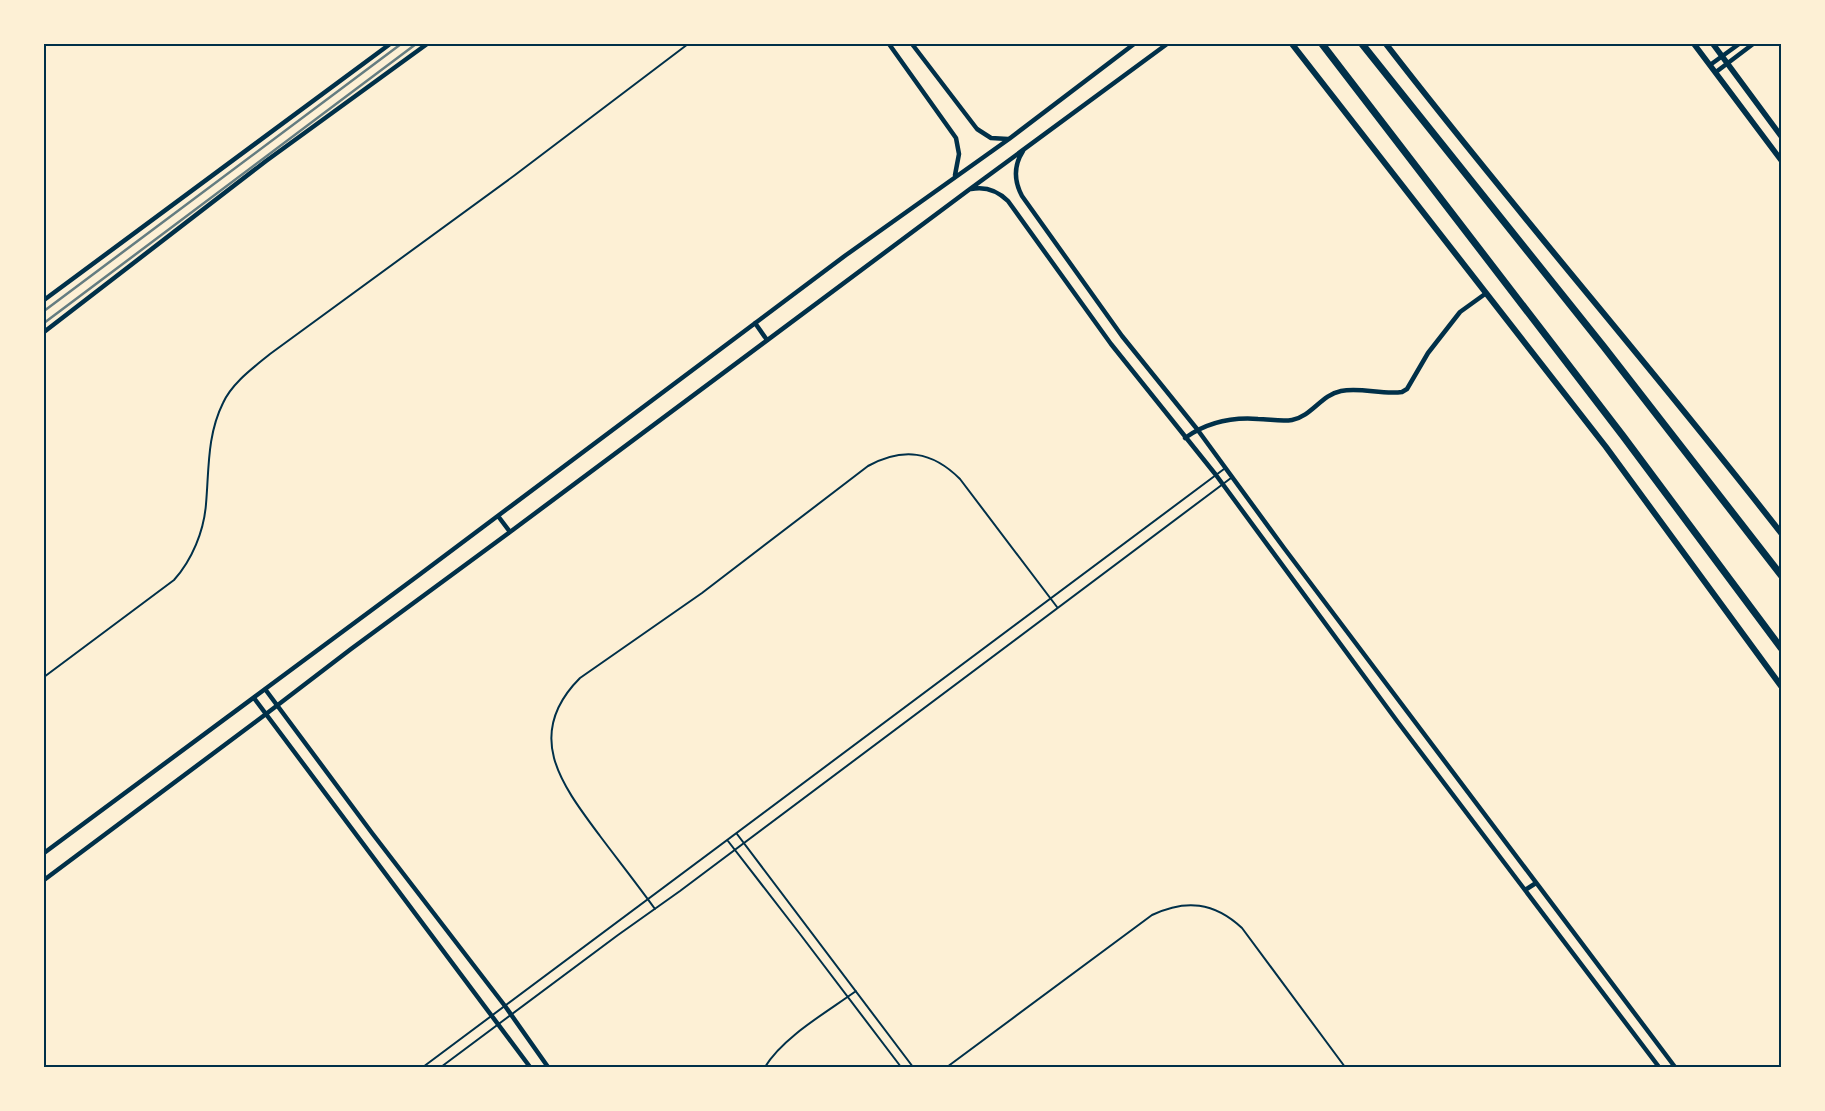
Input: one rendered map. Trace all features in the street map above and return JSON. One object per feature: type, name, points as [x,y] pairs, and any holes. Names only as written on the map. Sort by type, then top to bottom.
[{"type":"highway","points":[[1322,44],[1623,436],[1781,648]]},
{"type":"highway","points":[[1362,44],[1610,355],[1781,575]]},
{"type":"main road","points":[[1386,44],[1449,125],[1677,402],[1781,533]]},
{"type":"main road","points":[[1294,46],[1485,294],[1606,447],[1781,686]]},
{"type":"street","points":[[44,300],[390,44]]},
{"type":"street","points":[[44,332],[266,161],[427,44]]},
{"type":"street","points":[[889,44],[956,138],[959,154],[955,176]]},
{"type":"street","points":[[912,44],[977,129],[991,138],[1009,139]]},
{"type":"street","points":[[44,853],[755,323],[955,176],[1009,139],[1134,44]]},
{"type":"street","points":[[44,880],[1167,44]]},
{"type":"street","points":[[1694,44],[1781,160]]},
{"type":"street","points":[[1713,44],[1781,136]]},
{"type":"street","points":[[1710,65],[1739,44]]},
{"type":"street","points":[[1716,72],[1753,44]]},
{"type":"street","points":[[1024,150],[1018,161],[1016,173],[1017,185],[1022,196],[1122,336],[1226,467],[1296,564],[1675,1067]]},
{"type":"street","points":[[970,189],[991,190],[1000,194],[1008,202],[1111,344],[1216,475],[1659,1067]]},
{"type":"street","points":[[1185,438],[1197,429],[1226,421],[1246,418],[1292,420],[1306,414],[1329,395],[1340,391],[1402,392],[1407,389],[1428,353],[1460,312],[1485,294]]},
{"type":"street","points":[[755,323],[767,340]]},
{"type":"street","points":[[498,516],[510,532]]},
{"type":"street","points":[[265,689],[372,833],[505,1006],[548,1067]]},
{"type":"street","points":[[254,698],[530,1067]]},
{"type":"street","points":[[1525,890],[1536,883]]},
{"type":"lane","points":[[44,677],[174,580],[184,570],[196,546],[204,519],[210,450],[217,417],[224,401],[247,374],[270,354],[515,175],[688,44]]},
{"type":"lane","points":[[655,909],[578,806],[557,770],[552,742],[556,714],[570,689],[585,675],[652,628],[868,466],[881,459],[895,455],[910,454],[924,456],[938,461],[950,469],[960,479],[1057,608]]},
{"type":"lane","points":[[423,1067],[728,841],[1226,467]]},
{"type":"lane","points":[[441,1067],[1233,477]]},
{"type":"lane","points":[[737,834],[913,1067]]},
{"type":"lane","points":[[728,841],[901,1067]]},
{"type":"lane","points":[[947,1067],[1152,916],[1164,909],[1193,904],[1220,911],[1232,918],[1242,928],[1345,1067]]},
{"type":"lane","points":[[765,1067],[777,1051],[790,1039],[856,991]]},
{"type":"railway","points":[[44,311],[401,44]]},
{"type":"railway","points":[[44,323],[416,44]]}]
